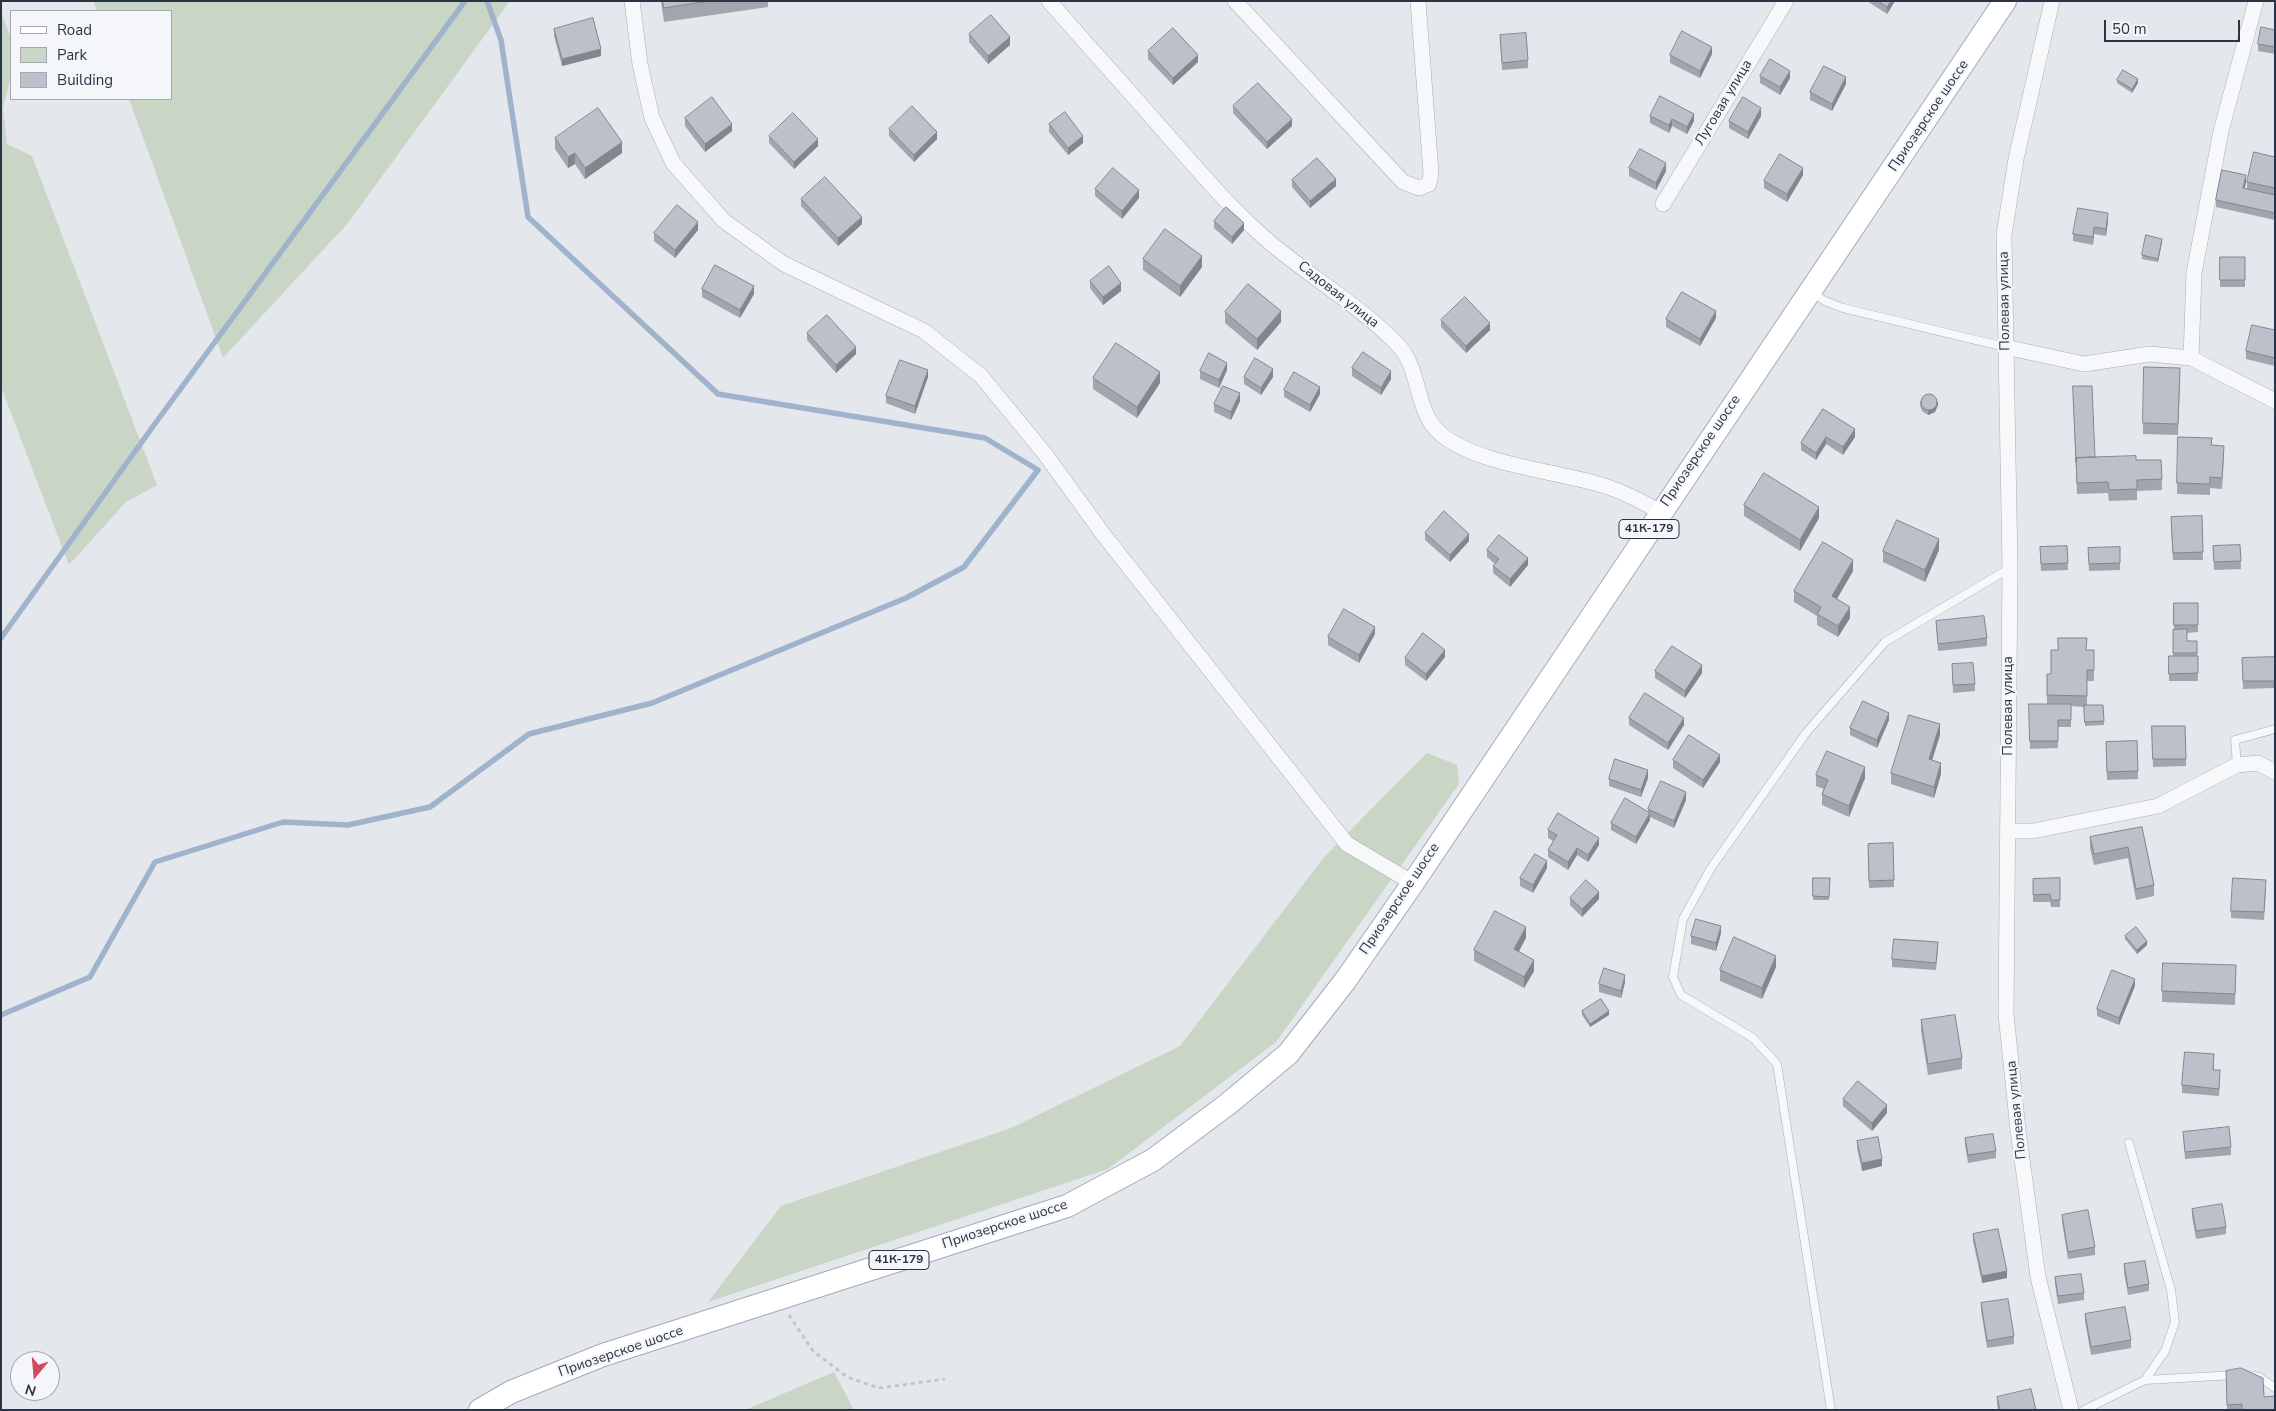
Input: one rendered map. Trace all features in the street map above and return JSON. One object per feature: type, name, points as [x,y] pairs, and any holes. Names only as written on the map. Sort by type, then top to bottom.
[{"type":"main road","name":"Приозерское шоссе","points":[[480,1410],[512,1392],[603,1356],[1066,1206],[1153,1160],[1228,1104],[1288,1054],[1345,981],[2005,1]]},
{"type":"street","points":[[632,1],[640,64],[652,118],[673,163],[724,221],[784,264],[924,331],[981,376],[1045,454],[1102,534],[1347,844],[1412,882]]},
{"type":"street","name":"Садовая улица","points":[[1049,1],[1209,182],[1258,233],[1399,345],[1412,366],[1424,409],[1441,435],[1471,451],[1502,461],[1607,487],[1635,498],[1660,512]]},
{"type":"street","points":[[1235,1],[1404,182],[1419,188],[1429,184],[1431,173],[1418,1]]},
{"type":"street","name":"Луговая улица","points":[[1663,204],[1786,1]]},
{"type":"street","name":"Полевая улица","points":[[2052,1],[2016,159],[2004,235],[2010,568],[2006,1014],[2018,1130],[2038,1278],[2071,1410]]},
{"type":"street","points":[[2191,358],[2194,273],[2221,131],[2256,1]]},
{"type":"street","points":[[2005,347],[2084,364],[2150,354],[2191,358],[2275,401]]},
{"type":"street","points":[[2009,831],[2032,831],[2158,806],[2237,765],[2258,763],[2275,772]]},
{"type":"lane","points":[[1810,291],[1825,301],[1843,308],[2005,347]]},
{"type":"lane","points":[[1831,1410],[1777,1064],[1753,1038],[1681,995],[1673,977],[1683,919],[1711,868],[1806,733],[1885,642],[2010,568]]},
{"type":"lane","points":[[2237,765],[2235,740],[2275,729]]},
{"type":"lane","points":[[2129,1143],[2171,1290],[2175,1322],[2166,1352],[2145,1380]]},
{"type":"lane","points":[[2084,1410],[2145,1380],[2238,1375],[2259,1377],[2275,1388]]},
{"type":"path","points":[[782,1298],[792,1321],[813,1351],[847,1377],[879,1388],[945,1379]]},
{"type":"green space","points":[[93,1],[510,1],[348,223],[223,358],[129,100],[172,100],[172,10],[97,10]]},
{"type":"green space","points":[[1,12],[10,35],[10,79],[3,109],[7,144],[32,156],[157,485],[126,502],[69,565],[1,387]]},
{"type":"green space","points":[[1427,753],[1457,765],[1459,784],[1276,1042],[1108,1169],[708,1302],[781,1206],[1011,1128],[1180,1046],[1325,856]]},
{"type":"green space","points":[[834,1372],[854,1410],[745,1410]]},
{"type":"building","points":[[663,1],[709,1],[664,8]]},
{"type":"building","points":[[1879,1],[1891,1],[1887,7]]},
{"type":"building","points":[[991,15],[1010,37],[988,56],[969,34]]},
{"type":"building","points":[[593,18],[601,49],[562,59],[554,29]]},
{"type":"building","points":[[2261,27],[2275,30],[2275,47],[2258,44]]},
{"type":"building","points":[[1173,28],[1198,55],[1173,78],[1148,51]]},
{"type":"building","points":[[1682,31],[1712,47],[1700,71],[1670,55]]},
{"type":"building","points":[[1526,33],[1528,60],[1502,63],[1500,35]]},
{"type":"building","points":[[1770,59],[1790,71],[1780,87],[1760,76]]},
{"type":"building","points":[[1824,66],[1846,77],[1832,104],[1810,92]]},
{"type":"building","points":[[2123,70],[2138,79],[2132,89],[2117,80]]},
{"type":"building","points":[[1258,83],[1292,119],[1267,142],[1233,106]]},
{"type":"building","points":[[1660,96],[1694,114],[1687,127],[1672,119],[1669,125],[1650,116]]},
{"type":"building","points":[[712,97],[732,124],[705,144],[685,118]]},
{"type":"building","points":[[1743,97],[1761,108],[1748,132],[1729,121]]},
{"type":"building","points":[[912,106],[937,132],[914,155],[889,129]]},
{"type":"building","points":[[598,108],[622,142],[585,168],[575,153],[568,157],[555,138]]},
{"type":"building","points":[[1065,112],[1083,136],[1068,148],[1049,124]]},
{"type":"building","points":[[793,113],[818,139],[794,162],[769,136]]},
{"type":"building","points":[[1640,149],[1666,163],[1656,183],[1629,168]]},
{"type":"building","points":[[2254,152],[2275,157],[2275,188],[2247,182]]},
{"type":"building","points":[[1780,154],[1803,168],[1787,194],[1764,181]]},
{"type":"building","points":[[1317,158],[1336,179],[1310,201],[1292,180]]},
{"type":"building","points":[[1113,168],[1139,190],[1122,211],[1095,189]]},
{"type":"building","points":[[2222,170],[2246,175],[2243,188],[2275,195],[2275,213],[2216,200]]},
{"type":"building","points":[[825,177],[862,217],[838,238],[801,199]]},
{"type":"building","points":[[677,205],[698,222],[675,250],[654,233]]},
{"type":"building","points":[[1226,207],[1244,223],[1232,237],[1214,221]]},
{"type":"building","points":[[2078,208],[2108,213],[2106,229],[2094,227],[2093,237],[2073,234]]},
{"type":"building","points":[[1165,229],[1202,256],[1180,286],[1143,259]]},
{"type":"building","points":[[2146,235],[2162,239],[2158,259],[2142,255]]},
{"type":"building","points":[[2220,257],[2245,257],[2245,280],[2220,280]]},
{"type":"building","points":[[715,265],[754,286],[740,310],[702,289]]},
{"type":"building","points":[[1109,266],[1121,283],[1103,297],[1090,281]]},
{"type":"building","points":[[1248,284],[1281,311],[1257,339],[1225,312]]},
{"type":"building","points":[[1682,292],[1716,311],[1700,339],[1666,319]]},
{"type":"building","points":[[1465,297],[1490,323],[1466,346],[1441,320]]},
{"type":"building","points":[[827,315],[856,347],[836,365],[807,333]]},
{"type":"building","points":[[2252,325],[2275,330],[2275,358],[2246,351]]},
{"type":"building","points":[[1116,343],[1160,372],[1137,407],[1093,378]]},
{"type":"building","points":[[1363,352],[1391,371],[1381,388],[1352,368]]},
{"type":"building","points":[[1209,353],[1227,363],[1219,380],[1200,371]]},
{"type":"building","points":[[1255,358],[1273,369],[1261,388],[1244,377]]},
{"type":"building","points":[[900,360],[928,370],[915,406],[886,396]]},
{"type":"building","points":[[2144,367],[2180,368],[2178,424],[2143,423]]},
{"type":"building","points":[[1294,372],[1320,387],[1310,405],[1284,390]]},
{"type":"building","points":[[1223,386],[1240,393],[1231,412],[1214,404]]},
{"type":"building","points":[[2073,386],[2092,386],[2095,457],[2076,458],[2076,462]]},
{"type":"building","points":[[1926,394],[1932,394],[1937,399],[1935,408],[1926,410],[1921,405],[1921,399]]},
{"type":"building","points":[[1823,409],[1855,429],[1843,447],[1826,437],[1816,453],[1801,443]]},
{"type":"building","points":[[2178,437],[2212,438],[2211,445],[2224,446],[2222,478],[2210,477],[2210,484],[2177,483]]},
{"type":"building","points":[[2136,456],[2136,460],[2161,460],[2162,479],[2137,480],[2137,489],[2109,490],[2108,482],[2077,483],[2076,458]]},
{"type":"building","points":[[1764,473],[1819,507],[1800,540],[1744,505]]},
{"type":"building","points":[[1444,511],[1469,534],[1450,555],[1425,533]]},
{"type":"building","points":[[2202,516],[2203,552],[2173,553],[2171,517]]},
{"type":"building","points":[[1897,520],[1939,539],[1925,570],[1883,551]]},
{"type":"building","points":[[1499,535],[1528,558],[1510,579],[1493,566],[1499,559],[1487,550]]},
{"type":"building","points":[[1823,542],[1853,560],[1832,596],[1850,607],[1838,626],[1817,614],[1821,607],[1794,591]]},
{"type":"building","points":[[2240,545],[2241,561],[2214,562],[2213,546]]},
{"type":"building","points":[[2067,546],[2068,563],[2041,564],[2040,547]]},
{"type":"building","points":[[2120,547],[2120,563],[2089,564],[2088,548]]},
{"type":"building","points":[[2174,603],[2198,603],[2198,625],[2174,625]]},
{"type":"building","points":[[1344,609],[1375,627],[1359,655],[1328,637]]},
{"type":"building","points":[[1984,616],[1987,638],[1938,644],[1936,621]]},
{"type":"building","points":[[2187,629],[2187,641],[2197,641],[2197,653],[2173,653],[2173,630]]},
{"type":"building","points":[[1423,633],[1445,650],[1426,674],[1405,658]]},
{"type":"building","points":[[2058,638],[2087,638],[2086,650],[2094,650],[2094,670],[2087,670],[2087,696],[2047,695],[2047,674],[2051,674],[2051,650],[2058,650]]},
{"type":"building","points":[[1672,646],[1702,665],[1685,691],[1655,671]]},
{"type":"building","points":[[2169,656],[2198,656],[2198,673],[2169,674]]},
{"type":"building","points":[[2275,657],[2275,681],[2243,681],[2242,658]]},
{"type":"building","points":[[1973,663],[1975,684],[1953,685],[1952,664]]},
{"type":"building","points":[[1645,693],[1684,718],[1668,743],[1629,718]]},
{"type":"building","points":[[1863,701],[1889,713],[1877,740],[1850,728]]},
{"type":"building","points":[[2029,704],[2071,704],[2071,720],[2058,720],[2058,741],[2030,741]]},
{"type":"building","points":[[2084,705],[2103,705],[2104,721],[2085,722]]},
{"type":"building","points":[[1909,715],[1940,724],[1929,759],[1941,763],[1934,787],[1891,773]]},
{"type":"building","points":[[2152,726],[2185,726],[2186,759],[2153,759]]},
{"type":"building","points":[[1689,735],[1720,755],[1703,780],[1673,760]]},
{"type":"building","points":[[2137,741],[2138,771],[2107,772],[2106,742]]},
{"type":"building","points":[[1827,751],[1865,767],[1849,806],[1822,794],[1828,780],[1816,775]]},
{"type":"building","points":[[1615,759],[1648,770],[1641,790],[1609,779]]},
{"type":"building","points":[[1661,781],[1686,792],[1674,821],[1648,809]]},
{"type":"building","points":[[1625,798],[1650,813],[1636,837],[1611,823]]},
{"type":"building","points":[[1558,813],[1599,838],[1588,855],[1577,848],[1568,862],[1548,850],[1557,835],[1548,830]]},
{"type":"building","points":[[2142,827],[2154,885],[2136,889],[2128,847],[2094,854],[2090,837]]},
{"type":"building","points":[[1893,843],[1894,880],[1869,881],[1868,844]]},
{"type":"building","points":[[1535,854],[1547,861],[1533,885],[1520,878]]},
{"type":"building","points":[[1813,878],[1830,878],[1829,897],[1813,896]]},
{"type":"building","points":[[2060,878],[2060,900],[2051,900],[2050,894],[2033,895],[2033,879]]},
{"type":"building","points":[[2233,878],[2266,880],[2264,912],[2231,911]]},
{"type":"building","points":[[1586,880],[1599,892],[1582,909],[1570,898]]},
{"type":"building","points":[[1495,911],[1526,927],[1514,949],[1534,960],[1524,977],[1474,950]]},
{"type":"building","points":[[1696,919],[1721,926],[1716,943],[1691,936]]},
{"type":"building","points":[[2136,927],[2147,941],[2137,950],[2125,936]]},
{"type":"building","points":[[1734,937],[1776,956],[1762,988],[1720,970]]},
{"type":"building","points":[[1894,939],[1938,942],[1936,963],[1892,959]]},
{"type":"building","points":[[2163,963],[2236,965],[2235,994],[2162,991]]},
{"type":"building","points":[[1604,968],[1625,975],[1621,991],[1599,984]]},
{"type":"building","points":[[2112,970],[2135,979],[2119,1018],[2097,1009]]},
{"type":"building","points":[[1601,999],[1609,1011],[1590,1024],[1582,1011]]},
{"type":"building","points":[[1955,1015],[1962,1058],[1928,1064],[1921,1020]]},
{"type":"building","points":[[2185,1052],[2214,1054],[2213,1070],[2220,1070],[2219,1089],[2182,1085]]},
{"type":"building","points":[[1858,1081],[1887,1105],[1872,1123],[1843,1099]]},
{"type":"building","points":[[2229,1127],[2231,1147],[2185,1152],[2183,1132]]},
{"type":"building","points":[[1993,1134],[1996,1151],[1968,1155],[1965,1138]]},
{"type":"building","points":[[1878,1137],[1882,1159],[1862,1163],[1857,1141]]},
{"type":"building","points":[[2222,1204],[2226,1227],[2196,1231],[2192,1209]]},
{"type":"building","points":[[2088,1210],[2095,1247],[2068,1252],[2062,1215]]},
{"type":"building","points":[[1998,1229],[2007,1271],[1982,1276],[1973,1234]]},
{"type":"building","points":[[2145,1261],[2149,1284],[2128,1288],[2124,1264]]},
{"type":"building","points":[[2081,1274],[2084,1293],[2058,1296],[2055,1277]]},
{"type":"building","points":[[2008,1299],[2014,1336],[1987,1341],[1981,1303]]},
{"type":"building","points":[[2125,1307],[2131,1340],[2091,1347],[2085,1314]]},
{"type":"building","points":[[2241,1368],[2263,1378],[2264,1397],[2275,1396],[2275,1410],[2242,1410],[2242,1404],[2227,1405],[2226,1371]]},
{"type":"building","points":[[2031,1389],[2036,1410],[2000,1410],[1997,1397]]},
{"type":"waterway","points":[[1,638],[154,425],[465,1]]},
{"type":"waterway","points":[[1,1015],[90,977],[155,862],[283,822],[348,825],[430,807],[529,734],[652,703],[906,598],[964,567],[1038,470],[985,438],[718,394],[528,217],[501,40],[487,1]]}]
